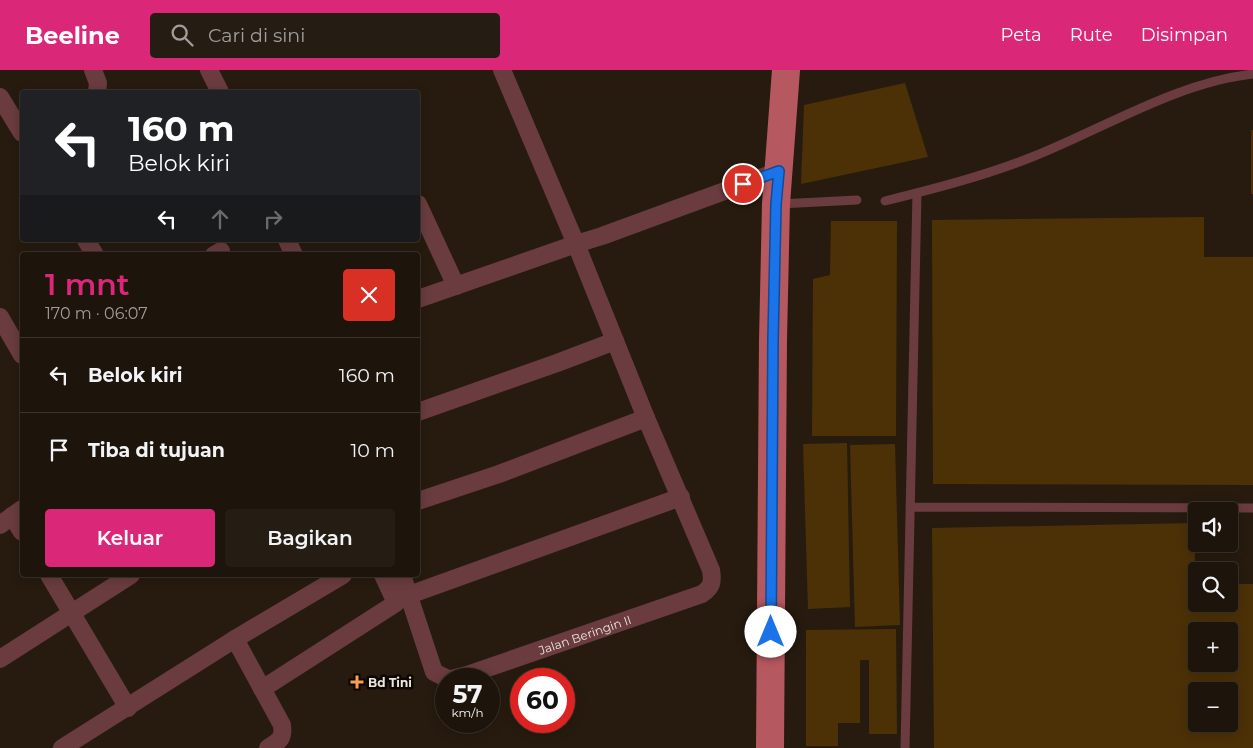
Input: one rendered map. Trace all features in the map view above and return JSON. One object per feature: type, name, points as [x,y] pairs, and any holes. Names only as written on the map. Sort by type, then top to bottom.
[{"type":"main road","points":[[770,748],[776,204],[786,70]]},
{"type":"street","points":[[93,70],[98,83],[97,90]]},
{"type":"street","points":[[209,70],[219,90]]},
{"type":"street","points":[[262,689],[403,599],[680,497],[502,70]]},
{"type":"street","points":[[0,97],[20,130]]},
{"type":"street","points":[[420,298],[602,236],[779,171]]},
{"type":"street","points":[[420,208],[456,286]]},
{"type":"street","points":[[0,317],[20,352]]},
{"type":"street","points":[[420,411],[616,341]]},
{"type":"street","points":[[420,500],[499,474],[646,418]]},
{"type":"street","name":"Jalan Beringin II","points":[[487,668],[702,594],[708,590],[713,582],[711,570],[680,497]]},
{"type":"street","points":[[12,516],[20,529]]},
{"type":"street","points":[[50,577],[128,708]]},
{"type":"street","points":[[0,659],[128,577]]},
{"type":"street","points":[[62,748],[235,639],[340,577]]},
{"type":"street","name":"Jalan Beringin II","points":[[385,577],[403,599],[435,672]]},
{"type":"street","points":[[402,577],[403,599]]},
{"type":"street","points":[[235,639],[282,724],[283,734],[279,741],[268,748]]},
{"type":"lane","points":[[885,201],[996,171],[1193,88],[1232,76],[1253,74]]},
{"type":"lane","points":[[905,748],[917,193]]},
{"type":"lane","points":[[776,204],[857,200]]},
{"type":"lane","points":[[910,507],[1253,508]]},
{"type":"building","points":[[905,83],[928,157],[801,184],[804,105]]},
{"type":"building","points":[[1251,130],[1253,130],[1253,194],[1251,194]]},
{"type":"building","points":[[1204,217],[1204,257],[1253,257],[1253,485],[933,484],[932,220]]},
{"type":"building","points":[[831,221],[897,221],[896,436],[812,436],[813,279],[830,275]]},
{"type":"building","points":[[847,443],[850,607],[808,609],[803,444]]},
{"type":"building","points":[[895,444],[900,625],[855,627],[850,445]]},
{"type":"building","points":[[1188,523],[1188,552],[1195,552],[1195,562],[1188,562],[1188,612],[1238,612],[1238,584],[1253,584],[1253,748],[934,748],[932,528]]},
{"type":"building","points":[[896,629],[897,734],[869,734],[869,660],[860,660],[860,723],[838,723],[838,746],[806,746],[806,630]]},
{"type":"place","name":"Bd Tini","points":[[357,682]]},
{"type":"route","points":[[743,184],[779,171],[776,204],[773,340],[771,632]]}]
